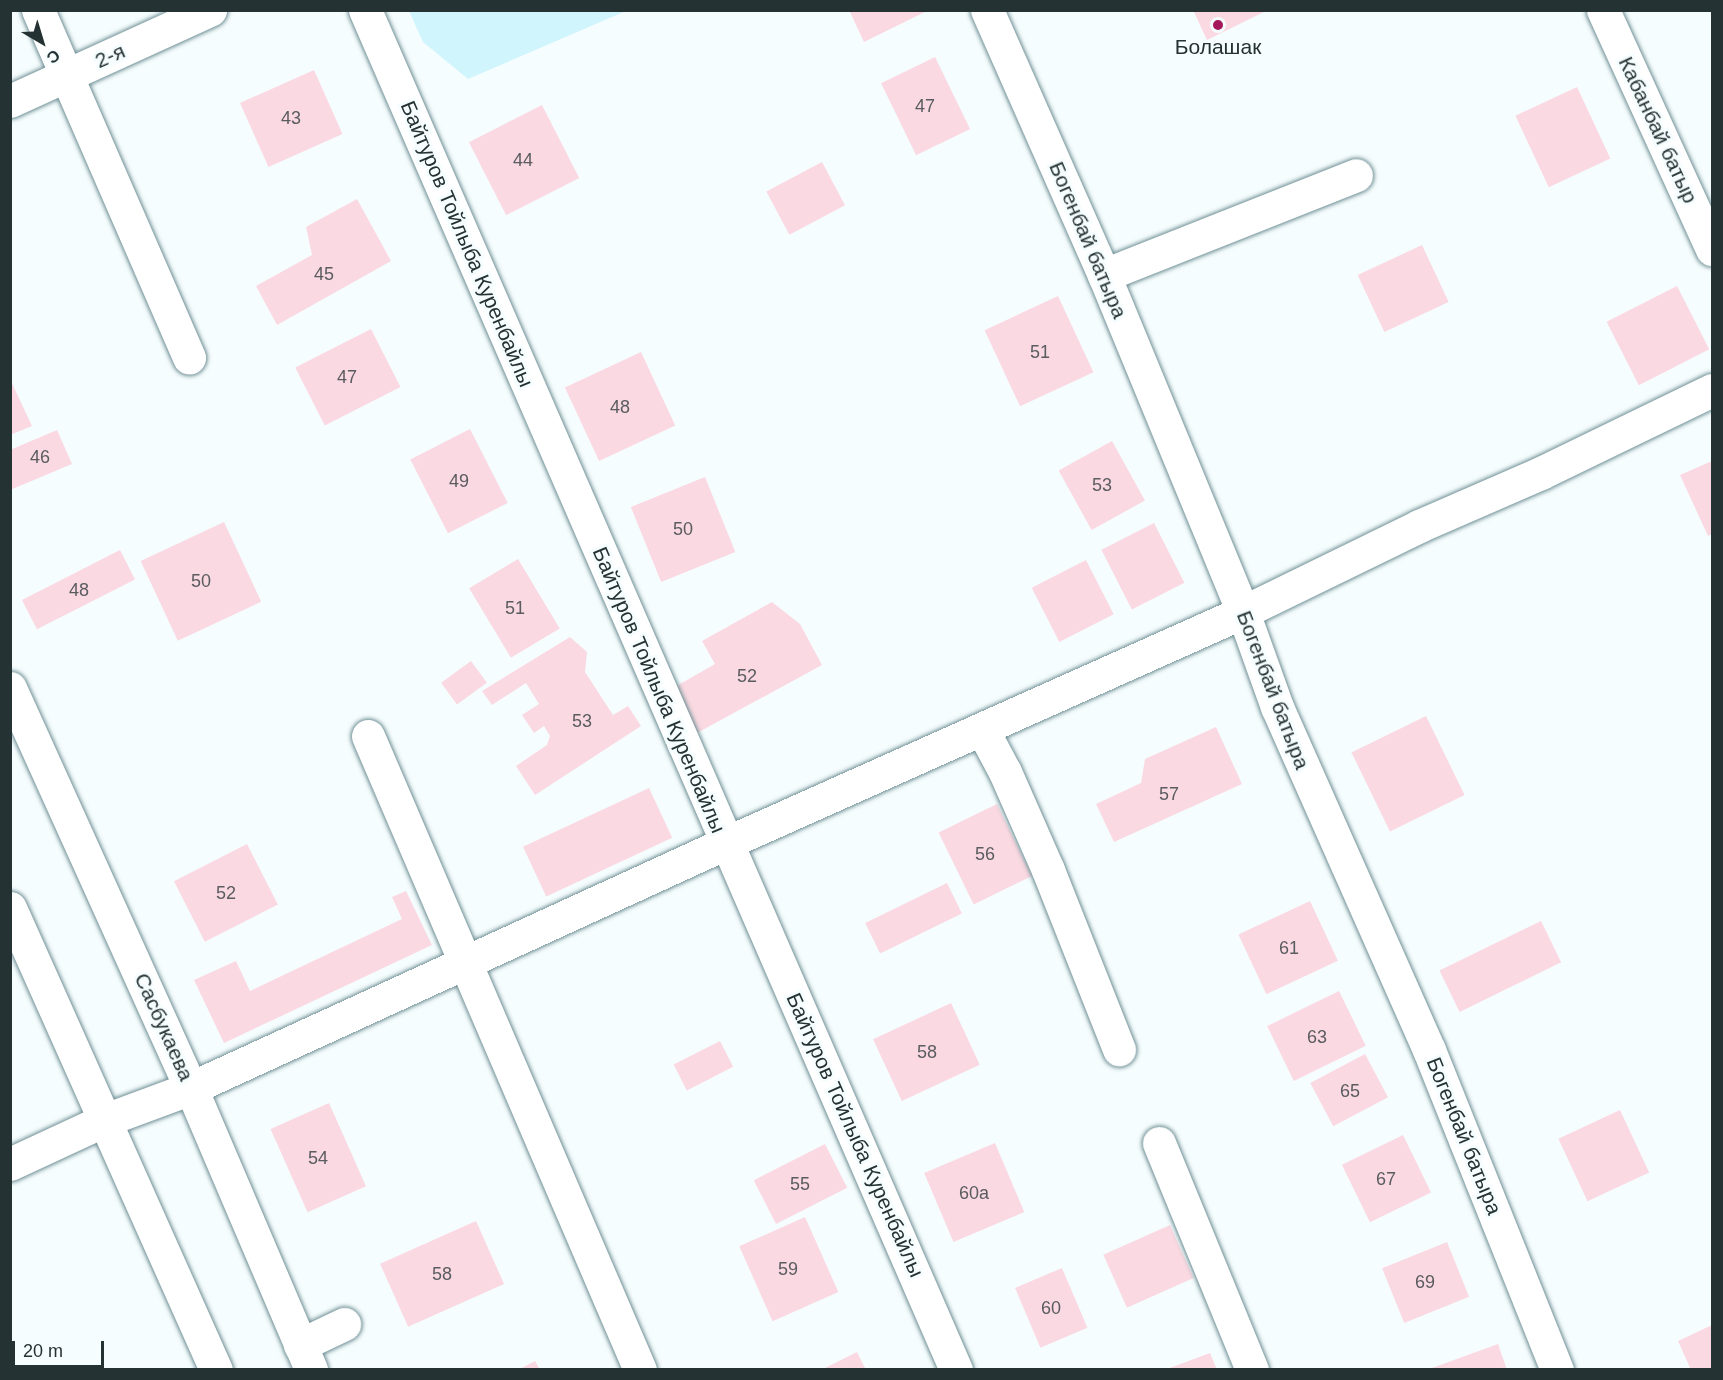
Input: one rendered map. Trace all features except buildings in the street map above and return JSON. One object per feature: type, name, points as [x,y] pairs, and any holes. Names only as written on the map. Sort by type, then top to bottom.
[{"type":"street","points":[[38,10],[189,358]]},
{"type":"street","name":"2-я","points":[[10,101],[210,10]]},
{"type":"street","name":"Байтуров Тойлыба Куренбайлы","points":[[365,10],[956,1370]]},
{"type":"street","name":"Богенбай батыра","points":[[987,10],[1104,275],[1243,612],[1277,706],[1318,803],[1364,897],[1473,1156],[1557,1370]]},
{"type":"street","name":"Кабанбай батыр","points":[[1603,10],[1713,249]]},
{"type":"street","points":[[1104,275],[1356,176]]},
{"type":"street","points":[[10,1164],[105,1120],[191,1088],[726,843],[1243,612],[1419,526],[1541,473],[1713,390]]},
{"type":"street","name":"Сасбукаева","points":[[10,687],[191,1088],[306,1357]]},
{"type":"street","points":[[982,729],[1005,772],[1048,870],[1119,1049]]},
{"type":"street","points":[[368,736],[640,1370]]},
{"type":"street","points":[[10,908],[216,1370]]},
{"type":"street","points":[[1159,1143],[1252,1370]]},
{"type":"street","points":[[306,1357],[344,1324]]},
{"type":"shaded area","points":[[409,11],[626,11],[468,79],[423,42]]},
{"type":"place","name":"Болашак","points":[[1218,25]]}]
